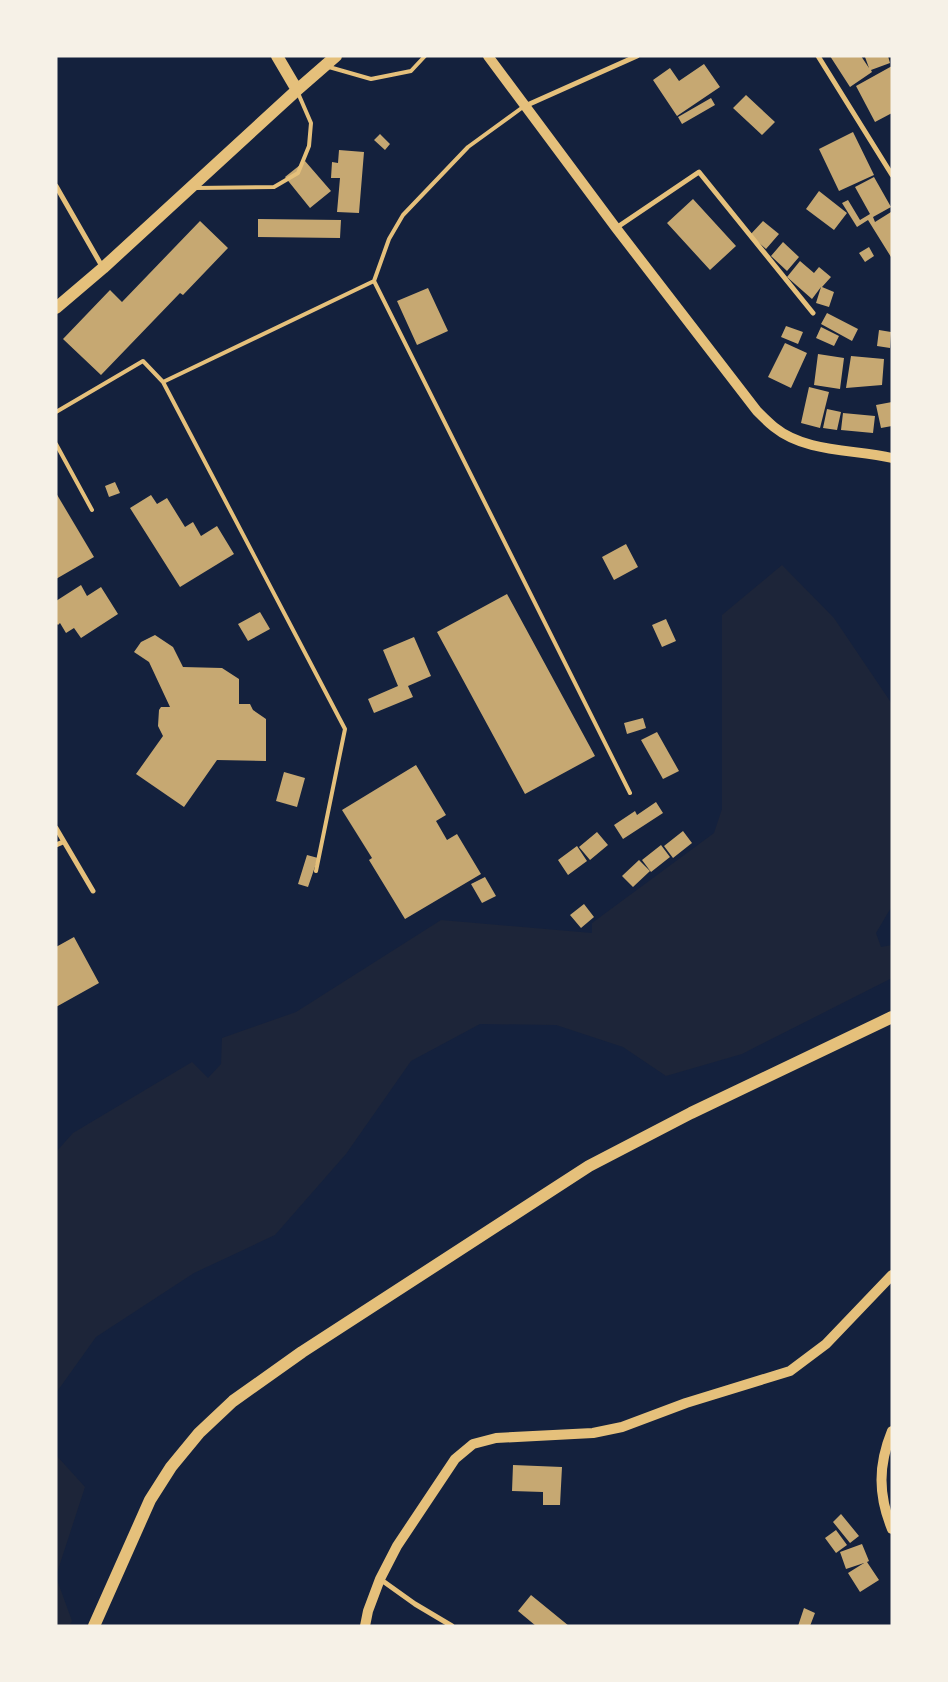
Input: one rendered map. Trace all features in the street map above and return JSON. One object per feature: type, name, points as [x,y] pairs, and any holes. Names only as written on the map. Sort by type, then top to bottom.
[{"type":"main road","points":[[276,56],[297,90]]},
{"type":"main road","points":[[56,308],[103,268],[336,56]]},
{"type":"main road","points":[[488,56],[616,228],[757,411],[774,428],[800,442],[892,458]]},
{"type":"main road","points":[[94,1626],[150,1500],[166,1475],[199,1434],[234,1401],[302,1352],[589,1166],[892,1017]]},
{"type":"main road","points":[[365,1626],[368,1611],[380,1579],[397,1546],[456,1459],[473,1444],[496,1438],[593,1433],[622,1427],[686,1403],[790,1371],[826,1344],[892,1275]]},
{"type":"main road","points":[[892,1431],[882,1458],[880,1475],[885,1513],[892,1529]]},
{"type":"street","points":[[525,106],[637,56]]},
{"type":"street","points":[[818,56],[892,175]]},
{"type":"street","points":[[616,228],[699,172],[812,313]]},
{"type":"street","points":[[56,186],[103,268]]},
{"type":"street","points":[[56,828],[92,891]]},
{"type":"street","points":[[56,845],[63,842]]},
{"type":"street","points":[[380,1579],[415,1604],[452,1626]]},
{"type":"lane","points":[[325,65],[371,79],[411,71],[425,56]]},
{"type":"lane","points":[[191,188],[274,187],[298,173],[309,146],[310,123],[297,90]]},
{"type":"lane","points":[[163,382],[374,281],[389,239],[403,215],[468,147],[525,106]]},
{"type":"lane","points":[[374,281],[630,793]]},
{"type":"lane","points":[[56,412],[143,360],[163,382],[345,729],[316,871]]},
{"type":"lane","points":[[56,444],[92,510]]},
{"type":"shaded area","points":[[782,565],[834,618],[892,704],[892,906],[876,933],[881,947],[892,945],[892,978],[742,1054],[666,1076],[623,1047],[556,1025],[480,1024],[411,1061],[346,1154],[275,1235],[194,1273],[96,1337],[56,1393],[56,1152],[73,1133],[192,1062],[208,1078],[221,1064],[222,1038],[296,1012],[441,920],[592,933],[592,923],[714,833],[722,809],[722,615]]},
{"type":"shaded area","points":[[56,1455],[85,1487],[56,1576]]},
{"type":"shaded area","points":[[56,1577],[72,1621],[69,1626],[56,1626]]},
{"type":"building","points":[[830,56],[861,56],[869,68],[865,57],[867,56],[888,56],[890,63],[871,70],[872,72],[850,87]]},
{"type":"building","points":[[704,64],[720,87],[677,116],[653,80],[670,68],[679,81]]},
{"type":"building","points":[[892,66],[892,113],[875,122],[856,86]]},
{"type":"building","points":[[746,95],[775,122],[762,135],[733,108]]},
{"type":"building","points":[[711,98],[715,105],[682,124],[678,117]]},
{"type":"building","points":[[853,132],[874,175],[839,191],[819,149]]},
{"type":"building","points":[[380,134],[390,144],[385,150],[374,140]]},
{"type":"building","points":[[339,150],[364,152],[359,213],[337,212],[340,178],[331,178],[332,162],[338,163]]},
{"type":"building","points":[[305,161],[331,191],[310,208],[285,177]]},
{"type":"building","points":[[874,177],[891,207],[873,217],[875,222],[892,213],[891,257],[868,220],[857,227],[842,203],[848,200],[860,220],[870,214],[855,187]]},
{"type":"building","points":[[819,191],[847,213],[834,230],[806,209]]},
{"type":"building","points":[[693,199],[736,246],[710,270],[667,223]]},
{"type":"building","points":[[258,219],[341,220],[340,238],[258,237]]},
{"type":"building","points":[[200,221],[228,248],[183,295],[180,293],[101,375],[63,339],[110,290],[122,302]]},
{"type":"building","points":[[763,221],[779,234],[766,249],[750,235]]},
{"type":"building","points":[[783,242],[799,257],[787,271],[771,256]]},
{"type":"building","points":[[869,247],[874,256],[865,262],[859,253]]},
{"type":"building","points":[[800,261],[814,273],[819,267],[831,277],[822,287],[834,292],[829,307],[816,303],[821,287],[812,299],[787,277]]},
{"type":"building","points":[[428,288],[448,331],[417,345],[397,301]]},
{"type":"building","points":[[827,313],[858,329],[852,341],[821,324]]},
{"type":"building","points":[[786,326],[803,332],[798,344],[781,337]]},
{"type":"building","points":[[821,327],[839,336],[834,346],[816,338]]},
{"type":"building","points":[[879,330],[891,332],[890,348],[877,346]]},
{"type":"building","points":[[785,343],[807,353],[791,388],[768,377]]},
{"type":"building","points":[[818,354],[844,358],[840,389],[814,385]]},
{"type":"building","points":[[851,356],[884,359],[882,385],[846,388]]},
{"type":"building","points":[[809,387],[829,392],[820,428],[801,423]]},
{"type":"building","points":[[892,402],[892,426],[881,428],[876,405]]},
{"type":"building","points":[[827,409],[841,412],[837,430],[823,428]]},
{"type":"building","points":[[843,413],[875,416],[873,433],[841,430]]},
{"type":"building","points":[[115,482],[120,493],[109,497],[105,486]]},
{"type":"building","points":[[56,493],[94,557],[56,579]]},
{"type":"building","points":[[151,495],[157,504],[167,498],[185,527],[193,522],[201,536],[217,526],[234,554],[180,587],[130,508]]},
{"type":"building","points":[[626,544],[638,567],[614,580],[602,557]]},
{"type":"building","points":[[81,585],[87,596],[101,587],[118,614],[81,638],[74,628],[66,633],[60,623],[58,625],[56,623],[56,601]]},
{"type":"building","points":[[507,594],[595,756],[525,794],[437,632]]},
{"type":"building","points":[[260,612],[270,629],[248,641],[238,624]]},
{"type":"building","points":[[666,619],[676,641],[662,647],[652,625]]},
{"type":"building","points":[[155,635],[173,647],[183,667],[222,668],[239,679],[239,704],[250,704],[253,710],[266,719],[266,761],[217,760],[184,807],[136,774],[163,736],[158,726],[159,710],[161,707],[170,707],[149,662],[134,652],[141,642]]},
{"type":"building","points":[[414,637],[431,676],[408,686],[413,697],[374,713],[368,699],[398,686],[383,650]]},
{"type":"building","points":[[643,718],[646,728],[627,734],[624,723]]},
{"type":"building","points":[[657,732],[679,771],[663,779],[641,740]]},
{"type":"building","points":[[416,765],[446,815],[436,821],[447,840],[457,834],[481,874],[405,919],[369,860],[372,858],[342,810]]},
{"type":"building","points":[[284,772],[305,778],[297,807],[276,801]]},
{"type":"building","points":[[656,802],[663,813],[623,839],[614,825],[635,811],[637,815]]},
{"type":"building","points":[[683,831],[692,843],[673,858],[664,846]]},
{"type":"building","points":[[597,832],[608,845],[590,860],[579,847]]},
{"type":"building","points":[[661,845],[670,857],[651,872],[642,860]]},
{"type":"building","points":[[577,846],[587,861],[568,875],[558,860]]},
{"type":"building","points":[[307,855],[318,858],[308,887],[298,884]]},
{"type":"building","points":[[639,860],[650,871],[633,887],[622,876]]},
{"type":"building","points":[[485,877],[496,896],[482,903],[471,884]]},
{"type":"building","points":[[584,904],[594,917],[581,928],[570,915]]},
{"type":"building","points":[[74,937],[99,983],[56,1007],[56,947]]},
{"type":"building","points":[[513,1465],[562,1467],[560,1505],[543,1505],[543,1492],[512,1491]]},
{"type":"building","points":[[841,1514],[859,1536],[850,1543],[833,1522]]},
{"type":"building","points":[[836,1530],[847,1545],[836,1553],[825,1538]]},
{"type":"building","points":[[862,1544],[869,1561],[867,1562],[879,1580],[860,1592],[848,1573],[864,1563],[846,1569],[840,1552]]},
{"type":"building","points":[[531,1595],[569,1626],[536,1626],[518,1611]]},
{"type":"building","points":[[804,1608],[815,1613],[810,1626],[798,1626]]}]
